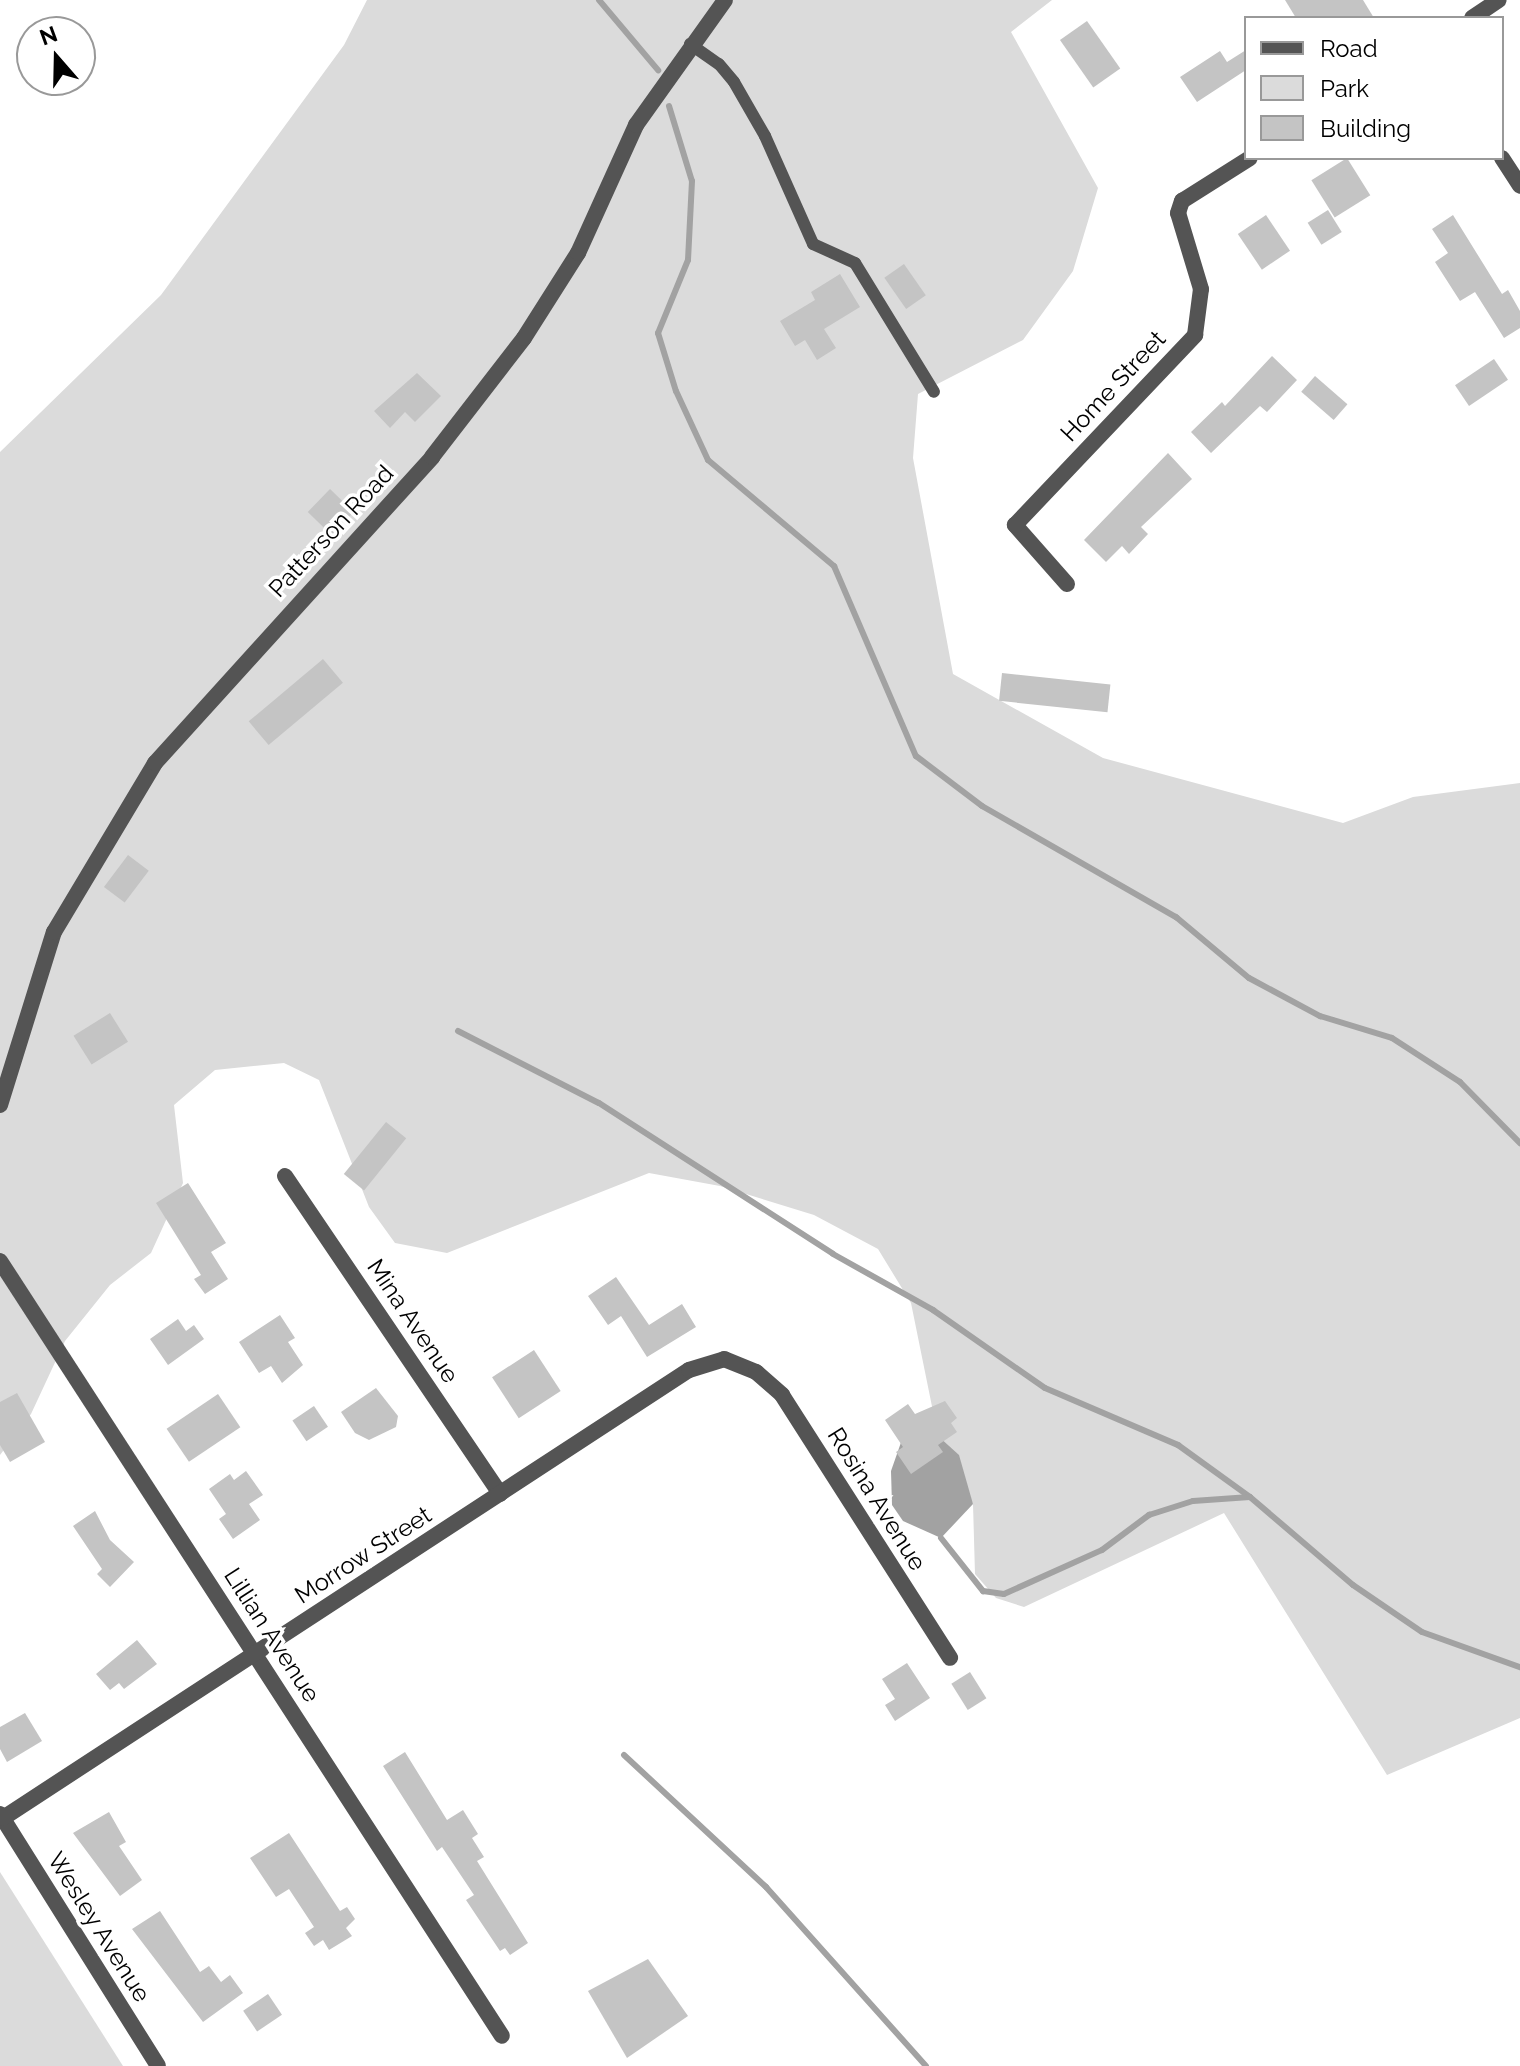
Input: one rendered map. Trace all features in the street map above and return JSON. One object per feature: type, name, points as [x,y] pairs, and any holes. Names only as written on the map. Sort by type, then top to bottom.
[{"type":"street","name":"Patterson Road","points":[[0,1105],[54,932],[155,763],[432,457],[524,338],[578,253],[636,125],[690,44],[725,0]]},
{"type":"street","points":[[1475,16],[1499,0]]},
{"type":"street","name":"Home Street","points":[[1067,584],[1015,525],[1195,335],[1201,289],[1178,213],[1182,201],[1247,160]]},
{"type":"street","points":[[1503,160],[1520,186]]},
{"type":"street","name":"Mina Avenue","points":[[285,1176],[500,1494]]},
{"type":"street","name":"Lillian Avenue","points":[[0,1261],[502,2036]]},
{"type":"street","name":"Morrow Street","points":[[2,1816],[689,1370],[724,1359],[756,1372]]},
{"type":"street","name":"Rosina Avenue","points":[[756,1372],[782,1395],[950,1658]]},
{"type":"street","name":"Wesley Avenue","points":[[2,1816],[158,2066]]},
{"type":"lane","points":[[690,44],[719,64],[734,82],[765,136],[813,244],[855,263],[934,392]]},
{"type":"green space","points":[[367,0],[1052,0],[1011,32],[1098,188],[1073,271],[1023,340],[918,394],[913,458],[953,674],[1103,758],[1343,823],[1413,797],[1520,783],[1520,1718],[1387,1775],[1224,1513],[1024,1607],[996,1598],[975,1574],[973,1504],[938,1436],[911,1303],[878,1249],[814,1215],[720,1186],[649,1173],[447,1253],[395,1243],[369,1207],[319,1080],[284,1063],[215,1070],[174,1105],[183,1183],[151,1253],[110,1285],[65,1341],[31,1414],[0,1455],[0,452],[161,295],[344,45]]},
{"type":"green space","points":[[0,1872],[123,2066],[0,2066]]},
{"type":"shaded area","points":[[905,1431],[938,1436],[959,1455],[973,1504],[941,1538],[903,1521],[892,1505],[891,1471]]},
{"type":"building","points":[[1285,0],[1363,0],[1373,16],[1295,16]]},
{"type":"building","points":[[1087,21],[1120,69],[1093,87],[1060,40]]},
{"type":"building","points":[[1220,51],[1227,62],[1244,51],[1244,71],[1197,102],[1180,77]]},
{"type":"building","points":[[1348,160],[1370,195],[1335,218],[1311,180]]},
{"type":"building","points":[[1328,210],[1342,232],[1321,245],[1308,223]]},
{"type":"building","points":[[1266,215],[1290,251],[1262,270],[1238,234]]},
{"type":"building","points":[[1453,215],[1502,294],[1508,290],[1520,311],[1520,328],[1504,338],[1475,292],[1460,301],[1435,262],[1448,253],[1432,229]]},
{"type":"building","points":[[904,264],[926,295],[906,309],[884,278]]},
{"type":"building","points":[[840,274],[860,307],[824,329],[836,348],[817,360],[805,340],[795,346],[780,321],[815,300],[811,292]]},
{"type":"building","points":[[1272,356],[1297,380],[1267,412],[1260,406],[1211,453],[1191,432],[1222,402],[1225,406]]},
{"type":"building","points":[[1494,359],[1508,380],[1469,406],[1455,385]]},
{"type":"building","points":[[417,373],[441,396],[415,422],[405,412],[390,428],[374,411]]},
{"type":"building","points":[[1315,376],[1347,404],[1334,420],[1301,392]]},
{"type":"building","points":[[1168,453],[1192,479],[1141,527],[1148,534],[1129,554],[1122,546],[1106,562],[1084,540]]},
{"type":"building","points":[[330,489],[354,512],[332,535],[308,512]]},
{"type":"building","points":[[323,659],[343,683],[269,745],[249,721]]},
{"type":"building","points":[[1002,673],[1110,684],[1107,712],[999,701]]},
{"type":"building","points":[[128,855],[149,871],[125,903],[104,887]]},
{"type":"building","points":[[110,1013],[128,1042],[92,1065],[74,1036]]},
{"type":"building","points":[[386,1122],[406,1138],[364,1190],[344,1174]]},
{"type":"building","points":[[188,1183],[226,1243],[211,1252],[228,1279],[205,1294],[194,1279],[201,1275],[156,1203]]},
{"type":"building","points":[[616,1277],[649,1325],[682,1304],[696,1327],[647,1357],[621,1316],[608,1325],[588,1296]]},
{"type":"building","points":[[280,1315],[295,1338],[288,1342],[303,1365],[282,1383],[271,1366],[259,1373],[239,1342]]},
{"type":"building","points":[[178,1319],[186,1331],[194,1325],[204,1339],[168,1365],[150,1339]]},
{"type":"building","points":[[534,1350],[561,1391],[519,1418],[492,1377]]},
{"type":"building","points":[[376,1388],[398,1416],[396,1427],[369,1440],[355,1433],[341,1412]]},
{"type":"building","points":[[17,1393],[45,1442],[10,1462],[0,1445],[0,1402]]},
{"type":"building","points":[[218,1394],[240,1427],[189,1462],[167,1429]]},
{"type":"building","points":[[945,1401],[957,1418],[951,1423],[957,1432],[938,1445],[943,1452],[911,1474],[896,1452],[903,1447],[885,1420],[908,1404],[915,1414]]},
{"type":"building","points":[[314,1406],[328,1427],[306,1441],[292,1421]]},
{"type":"building","points":[[246,1471],[263,1495],[249,1504],[260,1520],[233,1539],[219,1519],[226,1514],[209,1489],[230,1474],[234,1480]]},
{"type":"building","points":[[95,1511],[110,1540],[134,1562],[110,1587],[97,1574],[102,1569],[73,1526]]},
{"type":"building","points":[[137,1640],[157,1664],[124,1689],[119,1683],[110,1690],[96,1674]]},
{"type":"building","points":[[907,1663],[930,1698],[895,1721],[885,1705],[895,1699],[882,1679]]},
{"type":"building","points":[[970,1672],[986,1698],[968,1710],[951,1684]]},
{"type":"building","points":[[25,1713],[42,1741],[7,1762],[0,1749],[0,1727]]},
{"type":"building","points":[[405,1752],[447,1820],[463,1810],[478,1834],[472,1838],[484,1857],[477,1861],[528,1943],[510,1955],[505,1948],[500,1951],[466,1900],[474,1895],[442,1847],[437,1851],[383,1766]]},
{"type":"building","points":[[109,1812],[126,1842],[119,1846],[142,1880],[120,1896],[73,1833]]},
{"type":"building","points":[[289,1833],[340,1911],[347,1907],[355,1919],[346,1928],[352,1936],[329,1950],[323,1940],[314,1946],[305,1933],[314,1927],[289,1889],[276,1897],[250,1858]]},
{"type":"building","points":[[160,1911],[200,1972],[209,1966],[221,1982],[230,1975],[243,1993],[203,2022],[132,1929]]},
{"type":"building","points":[[648,1959],[688,2016],[627,2058],[588,1991]]},
{"type":"building","points":[[268,1994],[282,2015],[257,2032],[243,2011]]},
{"type":"waterway","points":[[599,0],[658,70]]},
{"type":"waterway","points":[[669,106],[692,181],[688,260],[658,333],[676,391],[708,460],[834,566],[916,756],[982,806],[1176,917],[1249,978],[1320,1016],[1392,1038],[1460,1082],[1520,1143]]},
{"type":"waterway","points":[[458,1031],[599,1103],[833,1254],[933,1310],[1045,1388],[1178,1445],[1250,1497],[1353,1585],[1422,1632],[1520,1667]]},
{"type":"waterway","points":[[941,1538],[983,1591],[1004,1594],[1102,1550],[1149,1515],[1193,1501],[1250,1497]]},
{"type":"waterway","points":[[624,1755],[766,1887],[926,2066]]}]
